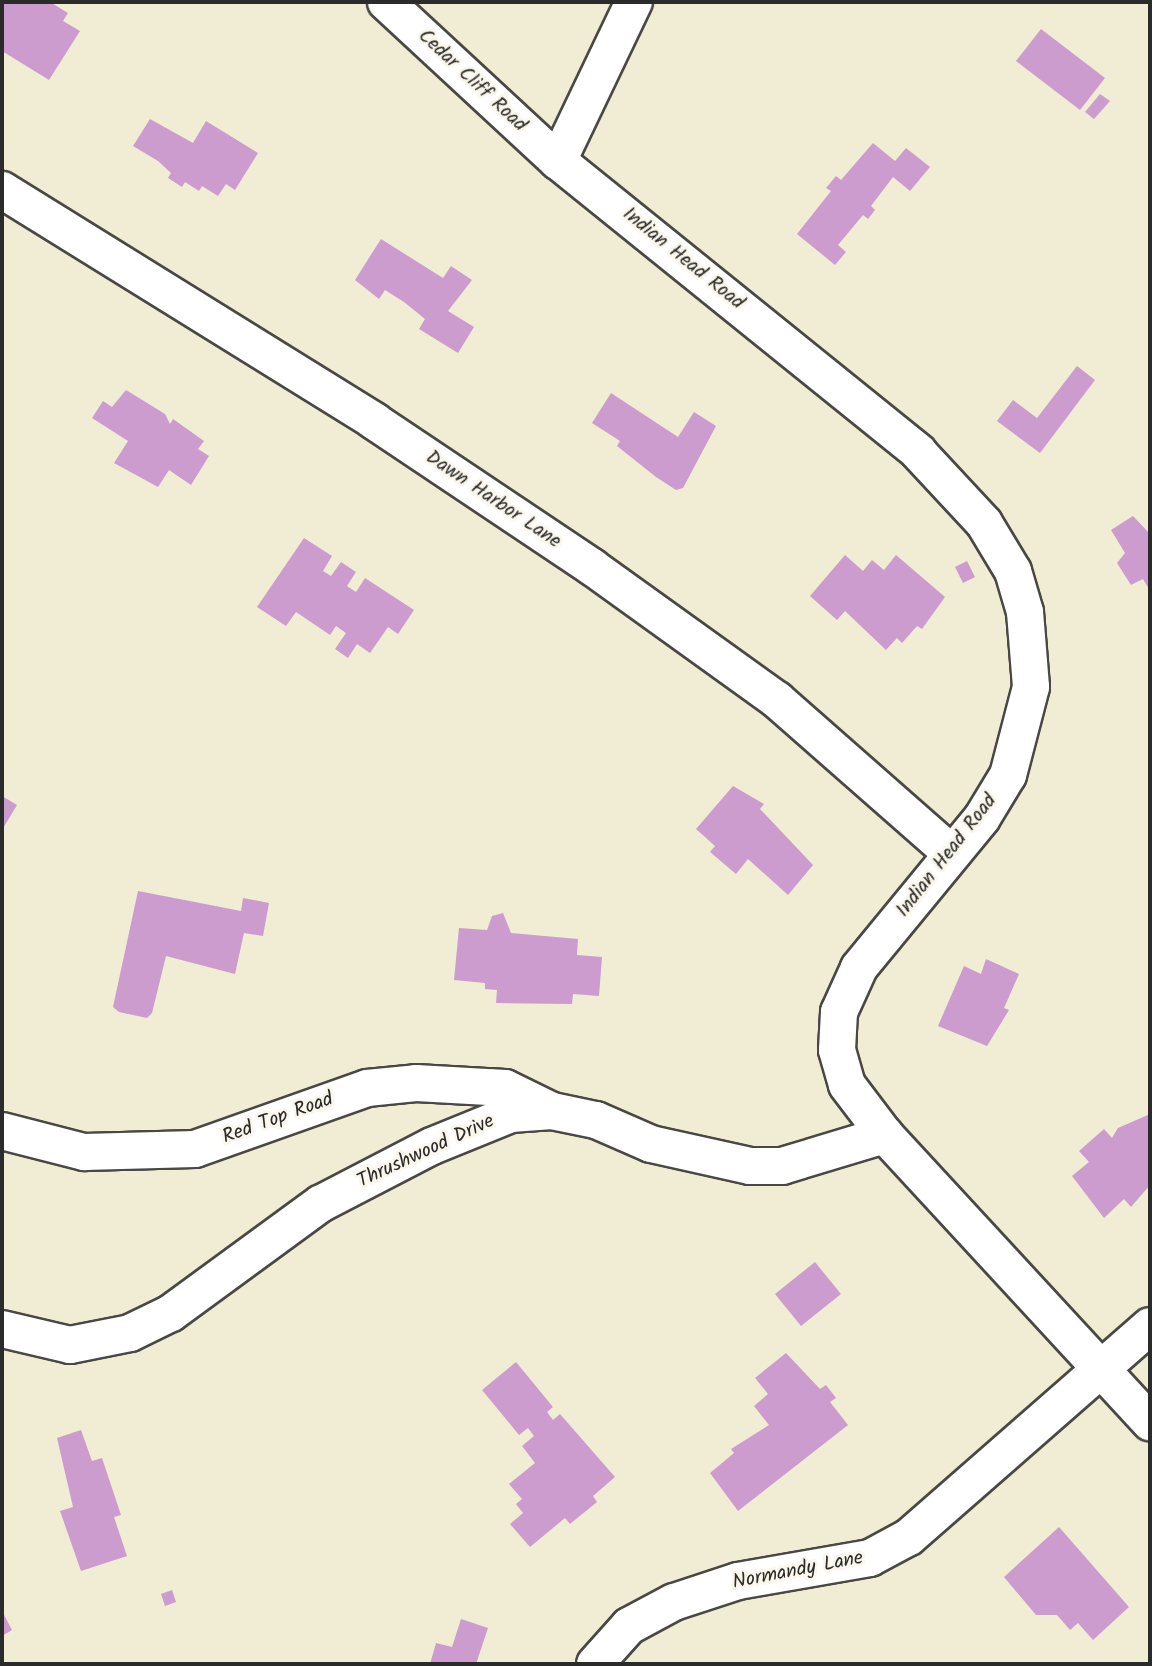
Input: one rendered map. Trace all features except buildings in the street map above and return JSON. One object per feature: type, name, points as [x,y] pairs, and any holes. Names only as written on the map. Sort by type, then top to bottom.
[{"type":"street","name":"Cedar Cliff Road","points":[[386,2],[558,161]]},
{"type":"street","points":[[558,161],[634,2]]},
{"type":"street","name":"Indian Head Road","points":[[558,161],[918,452],[984,523],[1013,571],[1031,652],[1022,732],[1008,775],[952,854],[859,968],[839,1012],[837,1050],[847,1085],[885,1135],[1150,1422]]},
{"type":"street","name":"Dawn Harbor Lane","points":[[2,190],[374,421],[592,567],[777,700],[952,854]]},
{"type":"street","name":"Red Top Road","points":[[2,1131],[84,1152],[195,1149],[367,1088],[416,1083],[505,1088],[552,1111]]},
{"type":"street","name":"Thrushwood Drive","points":[[2,1329],[70,1345],[130,1333],[171,1313],[320,1204],[479,1124],[511,1114],[552,1111],[596,1120],[651,1144],[750,1166],[782,1166],[885,1135]]},
{"type":"street","name":"Normandy Lane","points":[[595,1664],[629,1626],[674,1602],[738,1581],[870,1558],[909,1537],[1150,1326]]}]
